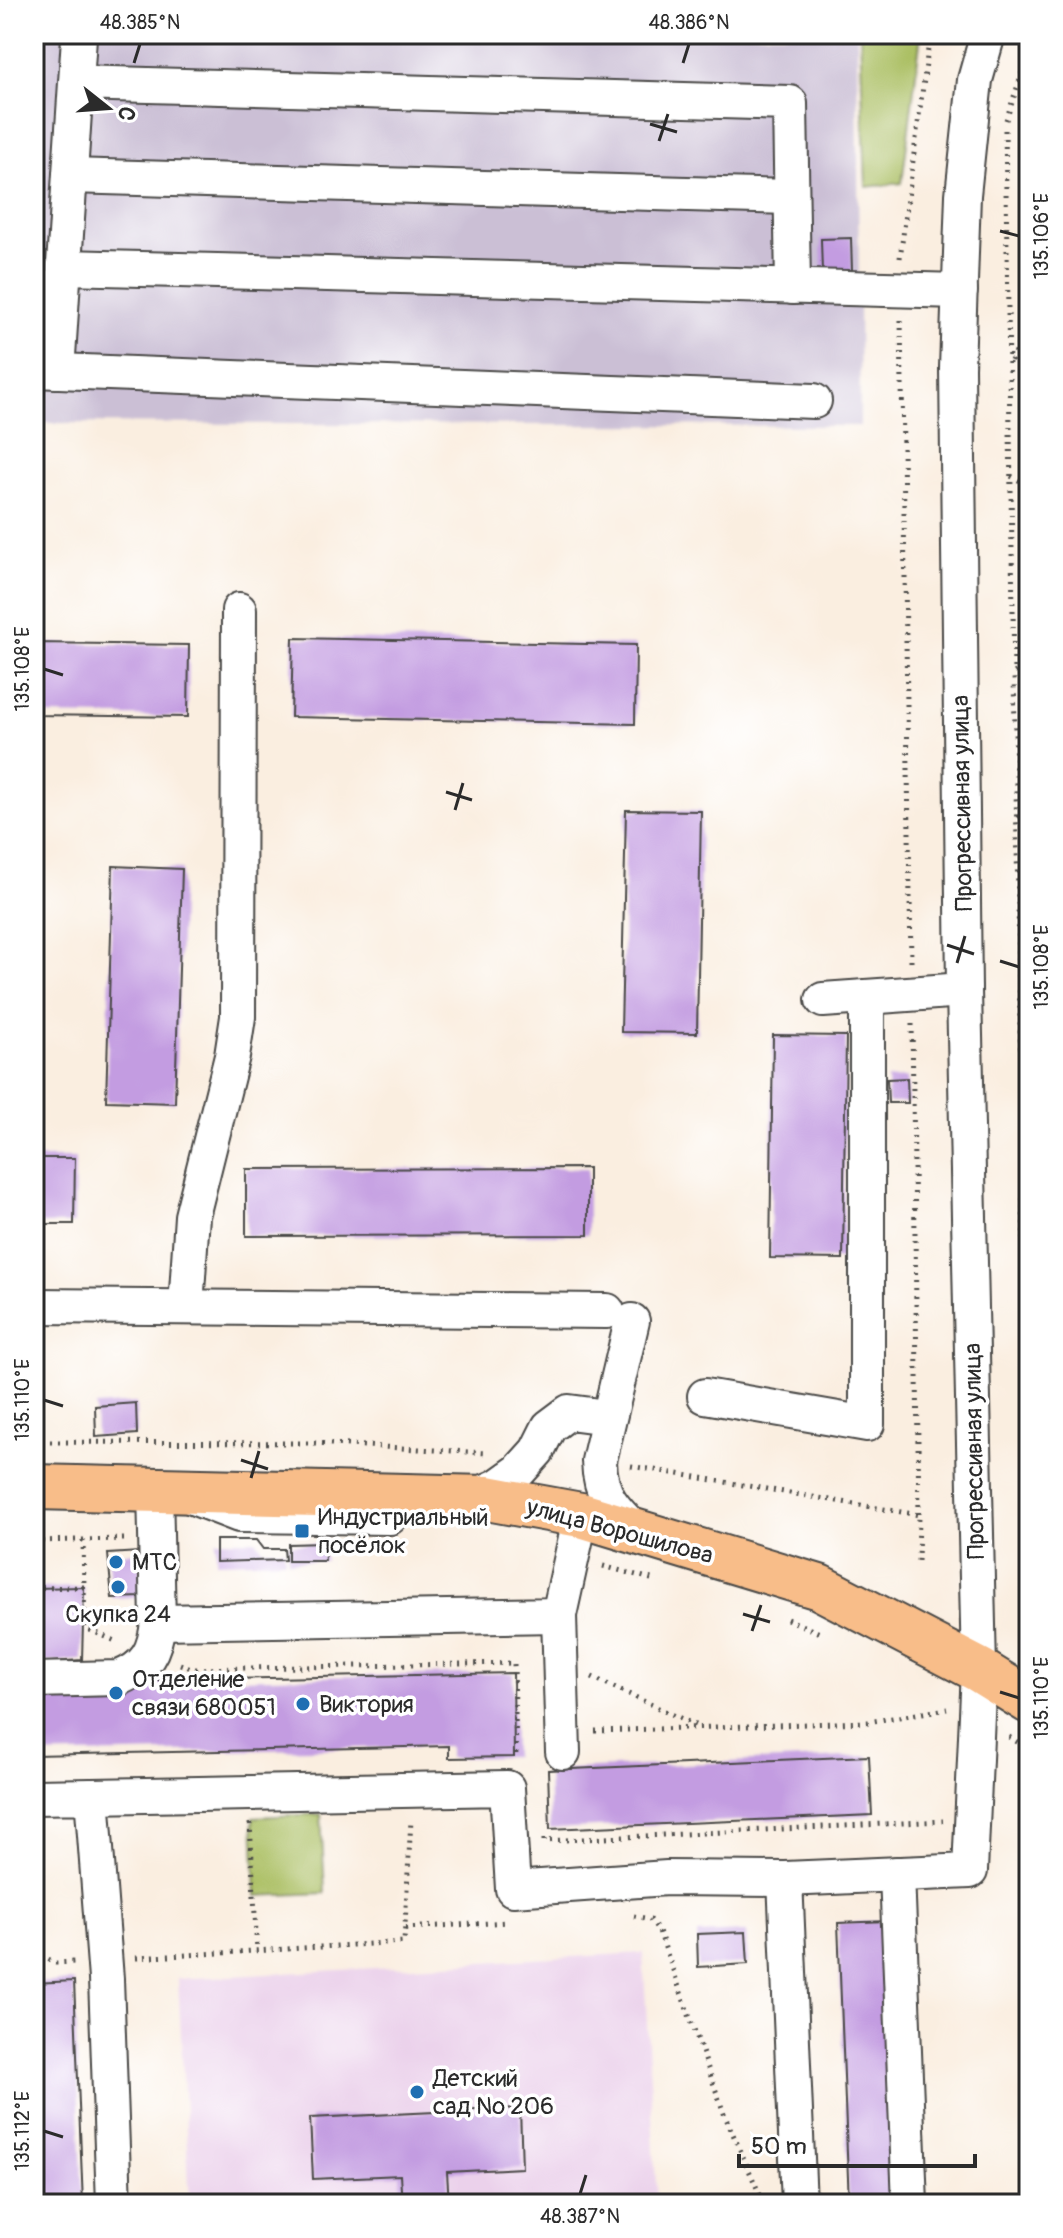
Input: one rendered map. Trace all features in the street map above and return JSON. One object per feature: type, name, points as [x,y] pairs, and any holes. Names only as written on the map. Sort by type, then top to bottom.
[{"type":"main road","name":"улица Ворошилова","points":[[34,1487],[487,1498],[581,1515],[819,1587],[969,1689],[1029,1701]]},
{"type":"street","name":"Прогрессивная улица","points":[[897,1874],[970,1871],[972,1820],[957,368],[963,195],[975,80],[988,34]]},
{"type":"street","points":[[79,37],[65,267],[45,371],[814,401]]},
{"type":"street","points":[[76,83],[790,103],[793,287]]},
{"type":"street","points":[[70,176],[791,197]]},
{"type":"street","points":[[65,267],[960,291]]},
{"type":"street","points":[[186,1307],[192,1216],[232,1056],[238,1017],[239,610]]},
{"type":"street","points":[[823,1000],[964,990]]},
{"type":"street","points":[[705,1396],[867,1424],[867,997]]},
{"type":"street","points":[[34,1306],[620,1316],[599,1461],[599,1484],[613,1508],[637,1532]]},
{"type":"street","points":[[471,1498],[498,1486],[519,1471],[537,1451],[549,1427],[569,1412],[607,1417]]},
{"type":"street","points":[[34,1680],[119,1678],[141,1668],[154,1638],[164,1489]]},
{"type":"street","points":[[562,1742],[559,1615],[581,1515]]},
{"type":"street","points":[[154,1638],[559,1615]]},
{"type":"street","points":[[34,1797],[507,1788],[513,1889],[667,1878],[785,1879],[897,1874],[910,2204]]},
{"type":"street","points":[[92,1796],[106,1979],[114,2204]]},
{"type":"street","points":[[785,1879],[799,2204]]},
{"type":"path","points":[[918,1562],[899,269],[924,58],[930,34]]},
{"type":"path","points":[[1029,53],[1005,123],[1029,1535]]},
{"type":"path","points":[[1009,365],[1029,321]]},
{"type":"path","points":[[1011,476],[1029,486]]},
{"type":"path","points":[[1014,673],[1029,662]]},
{"type":"path","points":[[1017,821],[1029,790]]},
{"type":"path","points":[[34,1442],[240,1441],[371,1445],[495,1454],[537,1451]]},
{"type":"path","points":[[599,1461],[919,1515]]},
{"type":"path","points":[[83,1540],[85,1628],[154,1638],[194,1669],[514,1663],[516,1771]]},
{"type":"path","points":[[34,1588],[84,1587]]},
{"type":"path","points":[[560,1663],[699,1727]]},
{"type":"path","points":[[562,1742],[699,1727],[868,1722],[969,1689]]},
{"type":"path","points":[[122,1958],[404,1942],[411,1819]]},
{"type":"path","points":[[250,1820],[257,1951]]},
{"type":"path","points":[[543,1827],[544,1841],[972,1820]]},
{"type":"path","points":[[624,1917],[640,1916],[655,1924],[725,2116],[764,2204]]},
{"type":"path","points":[[405,1928],[515,1922]]},
{"type":"shaded area","points":[[34,34],[857,34],[860,426],[34,423]]},
{"type":"shaded area","name":"Детский сад № 206","points":[[643,1953],[657,2204],[190,2204],[178,1979]]},
{"type":"green space","points":[[860,34],[921,34],[902,183],[866,187]]},
{"type":"green space","points":[[321,1814],[325,1893],[256,1896],[253,1817]]},
{"type":"building","points":[[851,238],[852,271],[822,272],[821,239]]},
{"type":"building","points":[[293,638],[636,645],[635,724],[291,717]]},
{"type":"building","points":[[34,643],[189,645],[188,717],[34,715]]},
{"type":"building","points":[[626,810],[701,811],[697,1033],[621,1032]]},
{"type":"building","points":[[113,866],[182,869],[175,1103],[106,1101]]},
{"type":"building","points":[[773,1035],[846,1036],[843,1259],[770,1258]]},
{"type":"building","points":[[907,1078],[908,1103],[888,1103],[887,1079]]},
{"type":"building","points":[[34,1158],[75,1158],[74,1224],[34,1224]]},
{"type":"building","points":[[588,1168],[588,1235],[246,1236],[246,1169]]},
{"type":"building","points":[[136,1403],[137,1434],[96,1437],[95,1406]]},
{"type":"building","points":[[216,1540],[256,1540],[263,1549],[284,1549],[285,1560],[216,1562]]},
{"type":"building","points":[[324,1543],[325,1561],[288,1561],[288,1544]]},
{"type":"building","points":[[139,1552],[141,1597],[112,1598],[108,1554]]},
{"type":"building","points":[[84,1587],[82,1660],[34,1663],[34,1588]]},
{"type":"building","points":[[513,1673],[514,1757],[449,1758],[449,1746],[34,1755],[34,1683]]},
{"type":"building","points":[[869,1756],[872,1815],[550,1829],[548,1770]]},
{"type":"building","points":[[888,1921],[899,2204],[849,2204],[838,1923]]},
{"type":"building","points":[[746,1932],[748,1964],[698,1967],[697,1934]]},
{"type":"building","points":[[74,1981],[83,2204],[34,2204],[34,1983]]},
{"type":"building","points":[[520,2108],[522,2168],[447,2172],[449,2204],[402,2204],[400,2175],[313,2179],[310,2118]]},
{"type":"place","name":"Индустриальный посёлок","points":[[302,1531]]},
{"type":"place","name":"МТС","points":[[116,1562]]},
{"type":"place","name":"Скупка 24","points":[[118,1587]]},
{"type":"place","name":"Отделение связи 680051","points":[[116,1693]]},
{"type":"place","name":"Виктория","points":[[303,1704]]},
{"type":"place","name":"Детский сад № 206","points":[[417,2092]]}]
